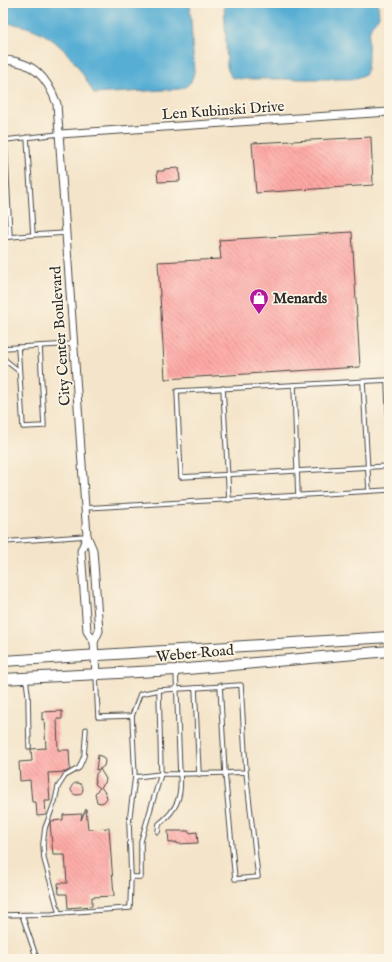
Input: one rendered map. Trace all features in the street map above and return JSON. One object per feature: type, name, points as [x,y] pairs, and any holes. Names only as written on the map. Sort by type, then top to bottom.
[{"type":"main road","name":"Weber Road","points":[[3,661],[389,637]]},
{"type":"main road","name":"Weber Road","points":[[3,679],[176,670],[389,651]]},
{"type":"street","name":"City Center Boulevard","points":[[3,60],[14,61],[29,66],[38,72],[52,92],[57,104],[87,536],[93,550],[99,631],[94,642]]},
{"type":"street","name":"Len Kubinski Drive","points":[[60,134],[389,112]]},
{"type":"street","name":"City Center Boulevard","points":[[87,536],[81,551],[87,631],[94,642]]},
{"type":"street","points":[[94,642],[96,675]]},
{"type":"lane","points":[[10,236],[5,140],[60,134]]},
{"type":"lane","points":[[27,137],[33,235]]},
{"type":"lane","points":[[3,237],[66,233]]},
{"type":"lane","points":[[3,348],[74,344]]},
{"type":"lane","points":[[18,347],[22,427],[44,426],[40,346]]},
{"type":"lane","points":[[3,355],[5,360],[19,371]]},
{"type":"lane","points":[[389,431],[388,380],[177,391],[181,477],[389,466]]},
{"type":"lane","points":[[363,382],[369,491]]},
{"type":"lane","points":[[294,385],[298,496]]},
{"type":"lane","points":[[223,388],[229,500]]},
{"type":"lane","points":[[86,508],[389,490]]},
{"type":"lane","points":[[3,542],[87,536]]},
{"type":"lane","points":[[158,832],[159,824],[175,808],[182,789],[180,774],[176,670]]},
{"type":"lane","points":[[96,675],[98,717],[132,716]]},
{"type":"lane","points":[[26,678],[28,695],[29,747]]},
{"type":"lane","points":[[3,915],[52,914],[130,908],[131,877],[129,822],[135,777],[132,716],[140,694],[159,690],[220,685],[241,685],[246,772],[258,877],[235,879],[225,773],[220,685]]},
{"type":"lane","points":[[195,688],[199,774]]},
{"type":"lane","points":[[131,877],[141,877],[141,841],[162,774],[159,690]]},
{"type":"lane","points":[[60,913],[44,859],[43,844],[45,828],[58,787],[65,776],[79,768],[84,756],[86,729]]},
{"type":"lane","points":[[135,777],[162,774],[246,772]]},
{"type":"lane","points":[[22,915],[37,959]]},
{"type":"water","points":[[3,3],[190,3],[194,72],[190,83],[180,89],[94,94],[69,55],[47,36],[34,29],[3,23]]},
{"type":"water","points":[[224,3],[378,3],[379,17],[371,27],[370,31],[366,74],[354,79],[241,79],[231,77],[227,67]]},
{"type":"building","points":[[371,137],[373,185],[256,193],[252,143]]},
{"type":"building","points":[[179,168],[180,181],[158,182],[157,171]]},
{"type":"building","name":"Menards","points":[[352,232],[360,367],[165,379],[158,262],[221,259],[219,240]]},
{"type":"building","points":[[62,711],[62,719],[57,719],[58,750],[69,750],[70,769],[66,772],[48,773],[50,801],[45,801],[46,815],[37,816],[36,802],[32,802],[30,780],[20,781],[19,762],[32,761],[31,749],[46,748],[44,719],[42,720],[42,712]]},
{"type":"building","points":[[98,755],[103,757],[105,761],[104,766],[96,770]]},
{"type":"building","points":[[100,769],[106,779],[105,783],[101,787],[107,798],[104,802],[100,803],[97,802],[95,793],[100,788],[95,784],[96,774]]},
{"type":"building","points":[[79,783],[82,784],[82,794],[75,795],[72,794],[71,787],[72,784]]},
{"type":"building","points":[[86,809],[88,829],[109,828],[114,896],[92,897],[92,906],[68,908],[67,894],[59,894],[58,883],[67,883],[65,855],[53,855],[50,823],[51,821],[63,820],[63,815],[82,814],[81,820]]},
{"type":"building","points":[[168,831],[189,831],[189,833],[197,832],[198,843],[169,843]]},
{"type":"place","name":"Menards","points":[[259,315]]}]
